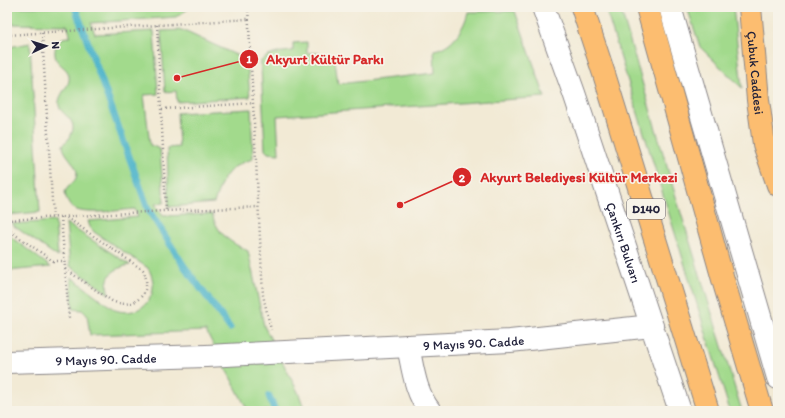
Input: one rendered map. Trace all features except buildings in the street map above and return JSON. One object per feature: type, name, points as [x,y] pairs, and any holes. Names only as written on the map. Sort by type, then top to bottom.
[{"type":"main road","name":"D140","points":[[582,7],[708,411]]},
{"type":"main road","points":[[647,7],[724,283],[762,411]]},
{"type":"main road","name":"Çubuk Caddesi","points":[[750,7],[758,100],[764,144],[778,185]]},
{"type":"street","name":"Çankırı Bulvarı","points":[[543,7],[574,93],[680,411]]},
{"type":"street","points":[[670,7],[778,378]]},
{"type":"street","name":"9 Mayıs 90. Cadde","points":[[7,362],[287,353],[510,341],[652,326]]},
{"type":"street","points":[[408,346],[416,384],[426,406]]},
{"type":"path","points":[[248,7],[264,303],[270,327],[287,353]]},
{"type":"path","points":[[7,35],[248,19]]},
{"type":"path","points":[[157,25],[164,211]]},
{"type":"path","points":[[42,33],[53,217]]},
{"type":"path","points":[[161,109],[253,103]]},
{"type":"path","points":[[7,220],[258,207]]},
{"type":"path","points":[[65,216],[143,270],[147,283],[143,295],[138,300],[126,305],[120,305],[112,302],[65,269]]},
{"type":"path","points":[[61,217],[69,318]]},
{"type":"path","points":[[7,229],[53,261],[64,261]]},
{"type":"green space","points":[[7,7],[191,7],[176,17],[91,23],[95,34],[154,31],[158,94],[144,95],[150,145],[160,149],[164,203],[155,204],[163,216],[212,214],[221,233],[230,241],[248,251],[264,326],[299,394],[305,411],[248,411],[206,331],[90,335],[87,315],[82,310],[73,309],[71,277],[115,310],[125,312],[134,311],[148,302],[152,295],[153,286],[152,277],[148,268],[94,232],[88,221],[138,217],[135,209],[85,212],[71,207],[65,192],[75,180],[77,175],[75,166],[66,154],[63,145],[69,139],[73,129],[70,120],[59,106],[59,101],[69,82],[69,76],[66,70],[56,60],[55,51],[56,44],[60,40],[71,37],[67,25],[7,24]]},
{"type":"green space","points":[[605,7],[620,7],[673,187],[742,411],[730,411]]},
{"type":"green space","points":[[687,7],[733,7],[742,88],[700,47]]},
{"type":"green space","points":[[515,11],[545,97],[277,116],[279,154],[268,153],[265,150],[261,61],[264,58],[276,53],[293,51],[293,43],[307,42],[307,53],[320,53],[321,62],[335,61],[338,84],[435,73],[434,50],[452,41],[464,25],[468,12]]},
{"type":"green space","points":[[182,30],[247,60],[250,97],[177,102],[176,91],[165,92],[161,31]]},
{"type":"green space","points":[[30,43],[40,212],[7,215],[7,96],[9,86],[7,82],[7,49]]},
{"type":"green space","points":[[251,109],[253,159],[237,165],[231,170],[223,180],[214,203],[169,207],[167,148],[179,147],[177,113]]},
{"type":"green space","points":[[55,221],[58,257],[11,224]]},
{"type":"green space","points":[[66,223],[130,265],[119,268],[111,274],[108,282],[109,294],[70,266]]},
{"type":"green space","points":[[7,234],[51,267],[7,271]]},
{"type":"waterway","points":[[75,7],[148,209],[184,266],[230,328]]},
{"type":"waterway","points":[[269,396],[275,411]]},
{"type":"place","name":"Akyurt Kültür Parkı","points":[[177,78]]},
{"type":"place","name":"Akyurt Belediyesi Kültür Merkezi","points":[[400,205]]}]
